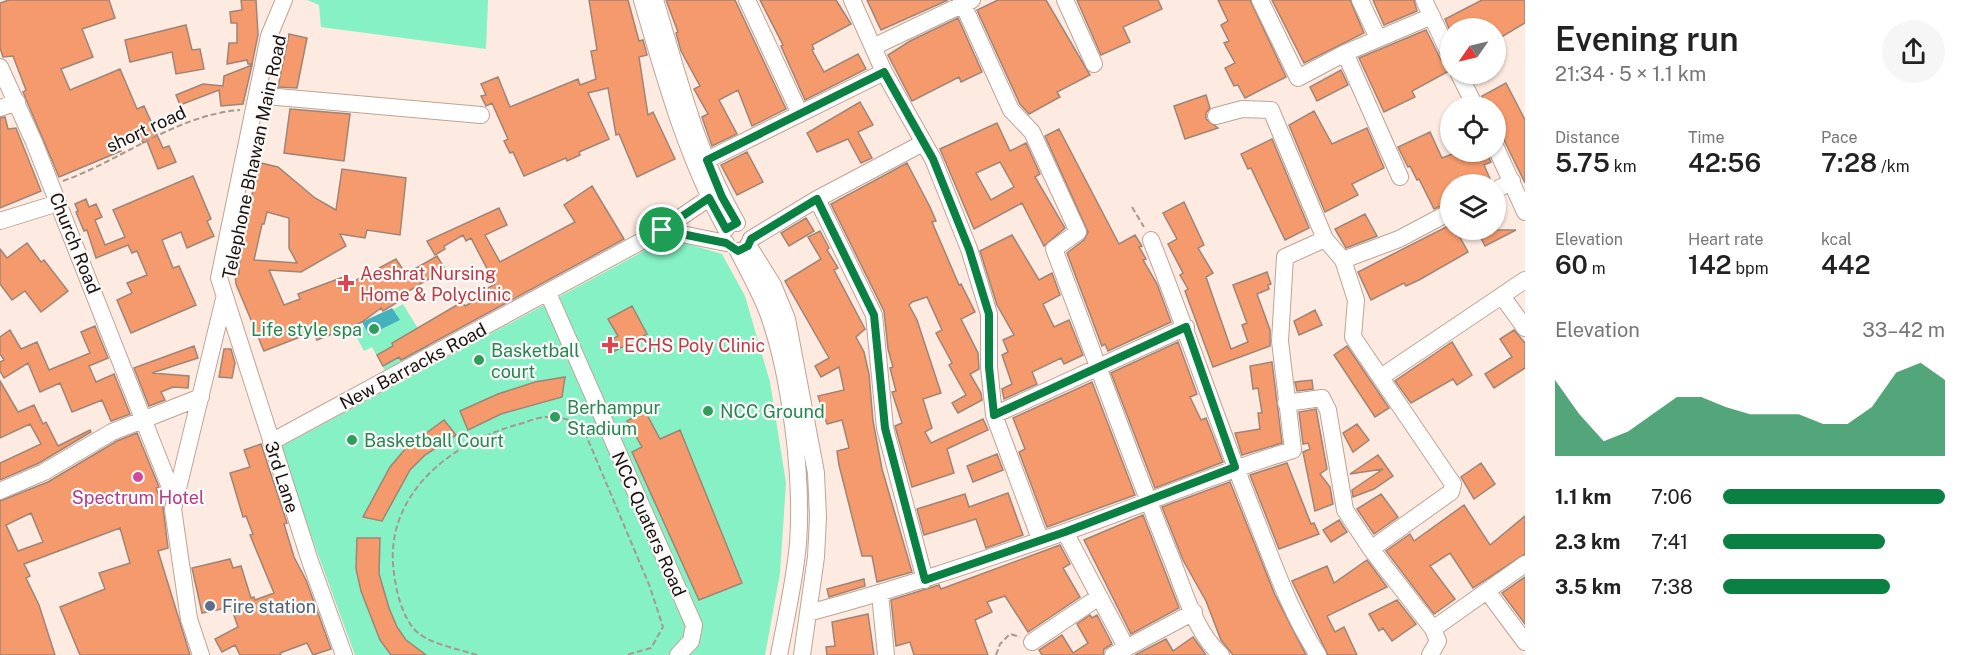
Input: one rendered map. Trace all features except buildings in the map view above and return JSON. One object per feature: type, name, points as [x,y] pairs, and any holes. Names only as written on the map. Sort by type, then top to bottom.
[{"type":"street","name":"Telephone Bhawan Main Road","points":[[224,298],[219,278],[269,36],[284,0]]},
{"type":"street","name":"Telephone Bhawan Main Road","points":[[224,298],[278,38],[293,0]]},
{"type":"street","points":[[642,0],[667,90],[686,146],[709,198],[773,285],[784,312],[807,413],[816,473],[818,517],[802,655]]},
{"type":"street","points":[[655,0],[682,99],[774,332],[795,455],[799,506],[798,541],[779,655]]},
{"type":"street","points":[[747,0],[800,114]]},
{"type":"street","points":[[852,0],[884,72],[933,159],[969,249],[989,314],[989,367],[994,415],[1040,539]]},
{"type":"street","points":[[1065,0],[1094,64]]},
{"type":"street","points":[[1260,0],[1298,78],[1378,38],[1432,16]]},
{"type":"street","points":[[1360,0],[1378,38]]},
{"type":"street","points":[[1424,0],[1440,33]]},
{"type":"street","points":[[873,47],[965,1],[1011,110],[1032,132],[1078,232],[1054,249],[1148,500],[1206,642],[1221,655]]},
{"type":"street","points":[[1345,54],[1400,177]]},
{"type":"street","name":"Church Road","points":[[0,67],[51,185],[146,421],[175,500]]},
{"type":"street","points":[[707,160],[884,72]]},
{"type":"street","points":[[266,96],[481,115]]},
{"type":"street","points":[[0,108],[17,102]]},
{"type":"street","points":[[1216,116],[1242,109],[1271,110],[1325,238],[1343,260],[1356,300],[1353,336],[1454,484],[1451,492],[1371,549]]},
{"type":"street","points":[[662,230],[738,238],[923,143]]},
{"type":"street","points":[[1503,162],[1525,212]]},
{"type":"street","points":[[1506,184],[1512,181]]},
{"type":"street","name":"New Barracks Road","points":[[271,442],[662,230],[709,198]]},
{"type":"street","points":[[817,199],[874,315],[885,428],[925,580]]},
{"type":"street","points":[[0,221],[58,203]]},
{"type":"street","points":[[1343,260],[1399,239],[1440,217]]},
{"type":"street","points":[[808,613],[925,580],[1065,532],[1235,467],[1293,450],[1280,341],[1285,257],[1325,238]]},
{"type":"street","points":[[1151,240],[1186,327],[1235,467],[1291,608],[1318,655]]},
{"type":"street","points":[[1381,377],[1525,280]]},
{"type":"street","name":"NCC Quaters Road","points":[[548,293],[694,626],[691,641],[678,655]]},
{"type":"street","points":[[1502,296],[1525,328]]},
{"type":"street","points":[[201,655],[189,620],[172,509],[224,298]]},
{"type":"street","name":"3rd Lane","points":[[224,298],[344,655]]},
{"type":"street","points":[[994,415],[1186,327]]},
{"type":"street","points":[[0,490],[44,472],[112,432],[146,421],[201,397]]},
{"type":"street","points":[[1286,403],[1322,398],[1328,410],[1345,510],[1371,549],[1434,629],[1438,641],[1431,655]]},
{"type":"street","points":[[175,500],[195,618],[208,655]]},
{"type":"street","points":[[1065,532],[1099,597],[1119,651],[1194,612]]},
{"type":"street","points":[[1434,629],[1525,564]]},
{"type":"street","points":[[1487,591],[1525,642]]},
{"type":"street","points":[[880,594],[886,655]]},
{"type":"street","points":[[1032,642],[1099,597]]},
{"type":"path","name":"short road","points":[[51,185],[194,121],[223,111],[255,109]]},
{"type":"path","points":[[1132,207],[1151,240]]},
{"type":"path","points":[[477,655],[434,641],[414,629],[397,594],[391,554],[398,517],[416,485],[440,462],[491,432],[547,417],[574,421],[586,435],[650,587],[663,627],[651,648],[626,655]]},
{"type":"path","points":[[996,655],[1000,644],[1010,634],[1032,642]]},
{"type":"green space","points":[[307,0],[488,0],[486,49],[321,27],[319,5]]},
{"type":"green space","name":"Berhampur Stadium","points":[[668,238],[722,254],[745,296],[770,382],[786,483],[780,573],[765,655],[355,655],[279,448]]},
{"type":"green space","points":[[403,304],[433,353],[388,376],[372,347],[364,351],[354,332]]},
{"type":"water","name":"Life style spa","points":[[392,308],[400,320],[369,335],[362,322]]},
{"type":"place","name":"Aeshrat Nursing Home & Polyclinic","points":[[346,283]]},
{"type":"place","name":"Life style spa","points":[[374,329]]},
{"type":"place","name":"ECHS Poly Clinic","points":[[610,345]]},
{"type":"place","name":"Basketball court","points":[[479,360]]},
{"type":"place","name":"NCC Ground","points":[[708,411]]},
{"type":"place","name":"Berhampur Stadium","points":[[555,417]]},
{"type":"place","name":"Basketball Court","points":[[352,440]]},
{"type":"place","name":"Spectrum Hotel","points":[[138,477]]},
{"type":"place","name":"Fire station","points":[[210,606]]},
{"type":"route","points":[[884,72],[933,159],[969,249],[989,314],[989,367],[994,415],[1186,327],[1235,467],[1065,532],[1004,551],[925,580],[885,428],[874,315],[817,199],[751,239],[748,246],[738,251],[731,249],[726,243],[662,230],[709,198],[726,229],[737,223],[722,197],[707,160],[884,72]]}]
